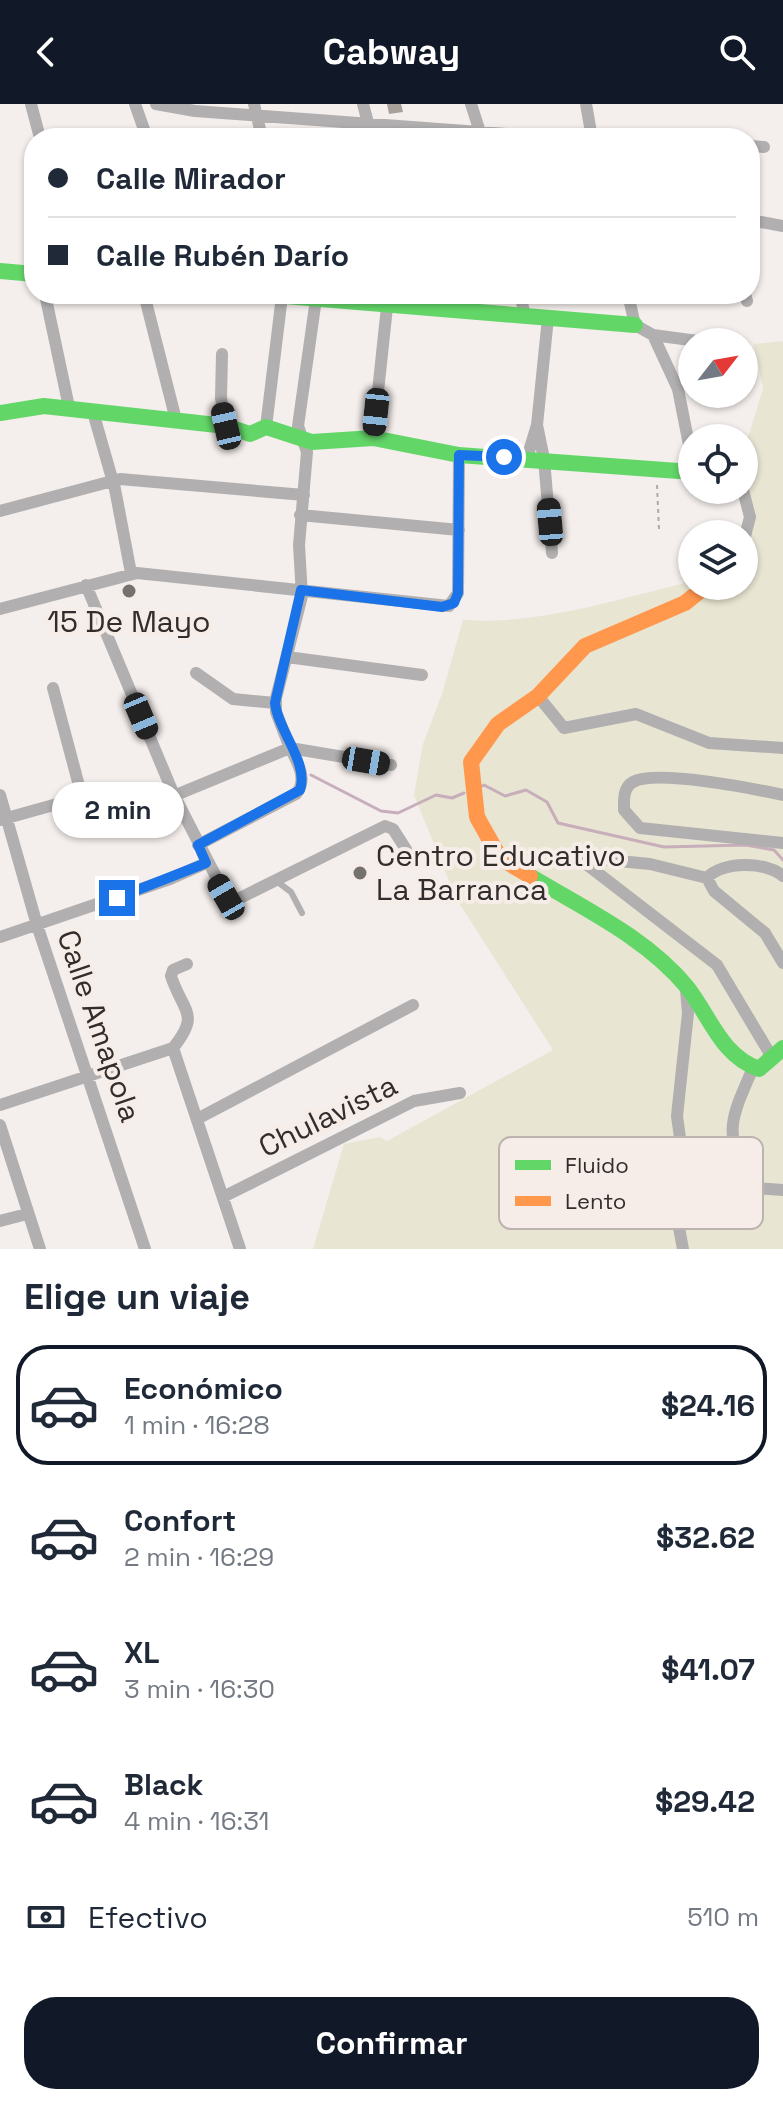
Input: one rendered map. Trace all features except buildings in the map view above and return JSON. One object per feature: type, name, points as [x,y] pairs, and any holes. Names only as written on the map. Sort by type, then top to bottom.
[{"type":"street","points":[[31,104],[37,128]]},
{"type":"street","points":[[123,104],[134,104],[143,128]]},
{"type":"street","points":[[156,104],[256,110],[402,128]]},
{"type":"street","points":[[363,104],[369,128]]},
{"type":"street","points":[[471,104],[478,128]]},
{"type":"street","points":[[586,104],[590,128]]},
{"type":"street","points":[[760,222],[783,226]]},
{"type":"street","points":[[0,271],[24,273]]},
{"type":"street","points":[[47,304],[69,407]]},
{"type":"street","points":[[147,304],[176,420]]},
{"type":"street","points":[[266,427],[281,304]]},
{"type":"street","points":[[198,845],[300,790],[301,773],[275,703],[301,590],[300,515],[307,452],[298,426],[305,304]]},
{"type":"street","points":[[362,304],[387,307],[400,304]]},
{"type":"street","points":[[436,304],[525,316],[635,325],[653,335],[678,338]]},
{"type":"street","points":[[522,304],[525,316]]},
{"type":"street","points":[[630,304],[635,325]]},
{"type":"street","points":[[373,438],[387,307]]},
{"type":"street","points":[[527,458],[537,425],[548,318]]},
{"type":"street","points":[[653,335],[678,389],[685,424]]},
{"type":"street","points":[[222,354],[221,398],[226,426]]},
{"type":"street","points":[[0,413],[44,406],[69,407],[226,426],[250,434],[266,427],[304,440],[373,438],[459,455],[544,459],[678,472]]},
{"type":"street","points":[[93,412],[131,573]]},
{"type":"street","points":[[537,425],[544,459],[552,553]]},
{"type":"street","points":[[0,609],[131,573],[442,607],[454,603],[458,593],[459,455]]},
{"type":"street","points":[[0,511],[111,480],[137,479],[304,495]]},
{"type":"street","points":[[300,515],[459,530]]},
{"type":"street","points":[[86,585],[174,795],[206,863],[231,901],[385,826],[393,829],[414,862]]},
{"type":"street","points":[[689,600],[585,646],[538,696],[498,724],[471,762],[473,796],[486,836],[500,858],[619,929],[686,986],[716,1034],[737,1058],[753,1068],[763,1067],[778,1053],[717,965],[577,857],[650,864],[707,878],[716,872],[755,865],[773,869],[783,876]]},
{"type":"street","points":[[287,657],[422,675]]},
{"type":"street","points":[[196,673],[233,699],[275,703]]},
{"type":"street","points":[[53,688],[82,797]]},
{"type":"street","points":[[538,696],[564,728],[636,714],[699,741],[783,748]]},
{"type":"street","points":[[3,820],[82,797],[133,812],[289,745],[391,765]]},
{"type":"street","points":[[783,795],[653,776],[632,783],[624,793],[624,810],[640,828],[783,843]]},
{"type":"street","name":"Calle Amapola","points":[[0,795],[3,820],[145,1249]]},
{"type":"street","points":[[0,937],[206,863]]},
{"type":"street","points":[[707,878],[714,891],[765,933],[783,963]]},
{"type":"street","points":[[0,1105],[173,1048],[188,1031],[189,1023],[171,976],[173,970],[187,964]]},
{"type":"street","points":[[680,1137],[677,1116],[688,1013],[686,986]]},
{"type":"street","points":[[199,1118],[413,1005]]},
{"type":"street","points":[[173,1048],[199,1118],[240,1249]]},
{"type":"street","points":[[733,1137],[730,1120],[753,1068]]},
{"type":"street","name":"Chulavista","points":[[223,1197],[414,1101],[460,1093]]},
{"type":"street","points":[[0,1125],[40,1249]]},
{"type":"street","points":[[763,1189],[783,1190]]},
{"type":"street","points":[[0,1221],[27,1214]]},
{"type":"street","points":[[679,1229],[683,1249]]},
{"type":"lane","points":[[275,880],[294,896],[302,913]]},
{"type":"path","points":[[656,471],[659,530]]},
{"type":"shaded area","points":[[783,341],[783,1249],[313,1249],[344,1144],[380,1137],[387,1141],[553,1050],[456,898],[414,795],[423,744],[442,694],[463,620],[491,621],[546,615],[678,585],[678,600],[758,600],[758,520],[745,520],[746,504],[758,504],[758,424],[752,424],[763,389],[758,344]]},
{"type":"waterway","points":[[311,775],[381,811],[398,813],[436,795],[452,798],[464,793]]},
{"type":"waterway","points":[[480,787],[484,785],[505,796],[526,790],[547,802],[558,823],[664,847],[746,845],[774,850],[783,860]]},
{"type":"traffic: fast","points":[[0,271],[24,273]]},
{"type":"traffic: fast","points":[[382,304],[635,325]]},
{"type":"traffic: fast","points":[[0,413],[44,406],[226,426],[250,434],[266,427],[312,442],[373,438],[459,455],[678,471]]},
{"type":"traffic: fast","points":[[530,876],[613,925],[653,953],[687,987],[717,1034],[746,1063],[759,1069],[783,1048]]},
{"type":"traffic: slow","points":[[530,876],[500,858],[477,817],[471,762],[498,724],[538,696],[585,646],[689,600]]},
{"type":"place","name":"15 De Mayo","points":[[129,591]]},
{"type":"place","name":"Centro Educativo La Barranca","points":[[360,873]]},
{"type":"route","points":[[117,898],[206,863],[198,845],[300,790],[299,765],[279,721],[275,703],[301,602],[301,590],[442,607],[454,603],[458,593],[459,455],[504,457]]}]
